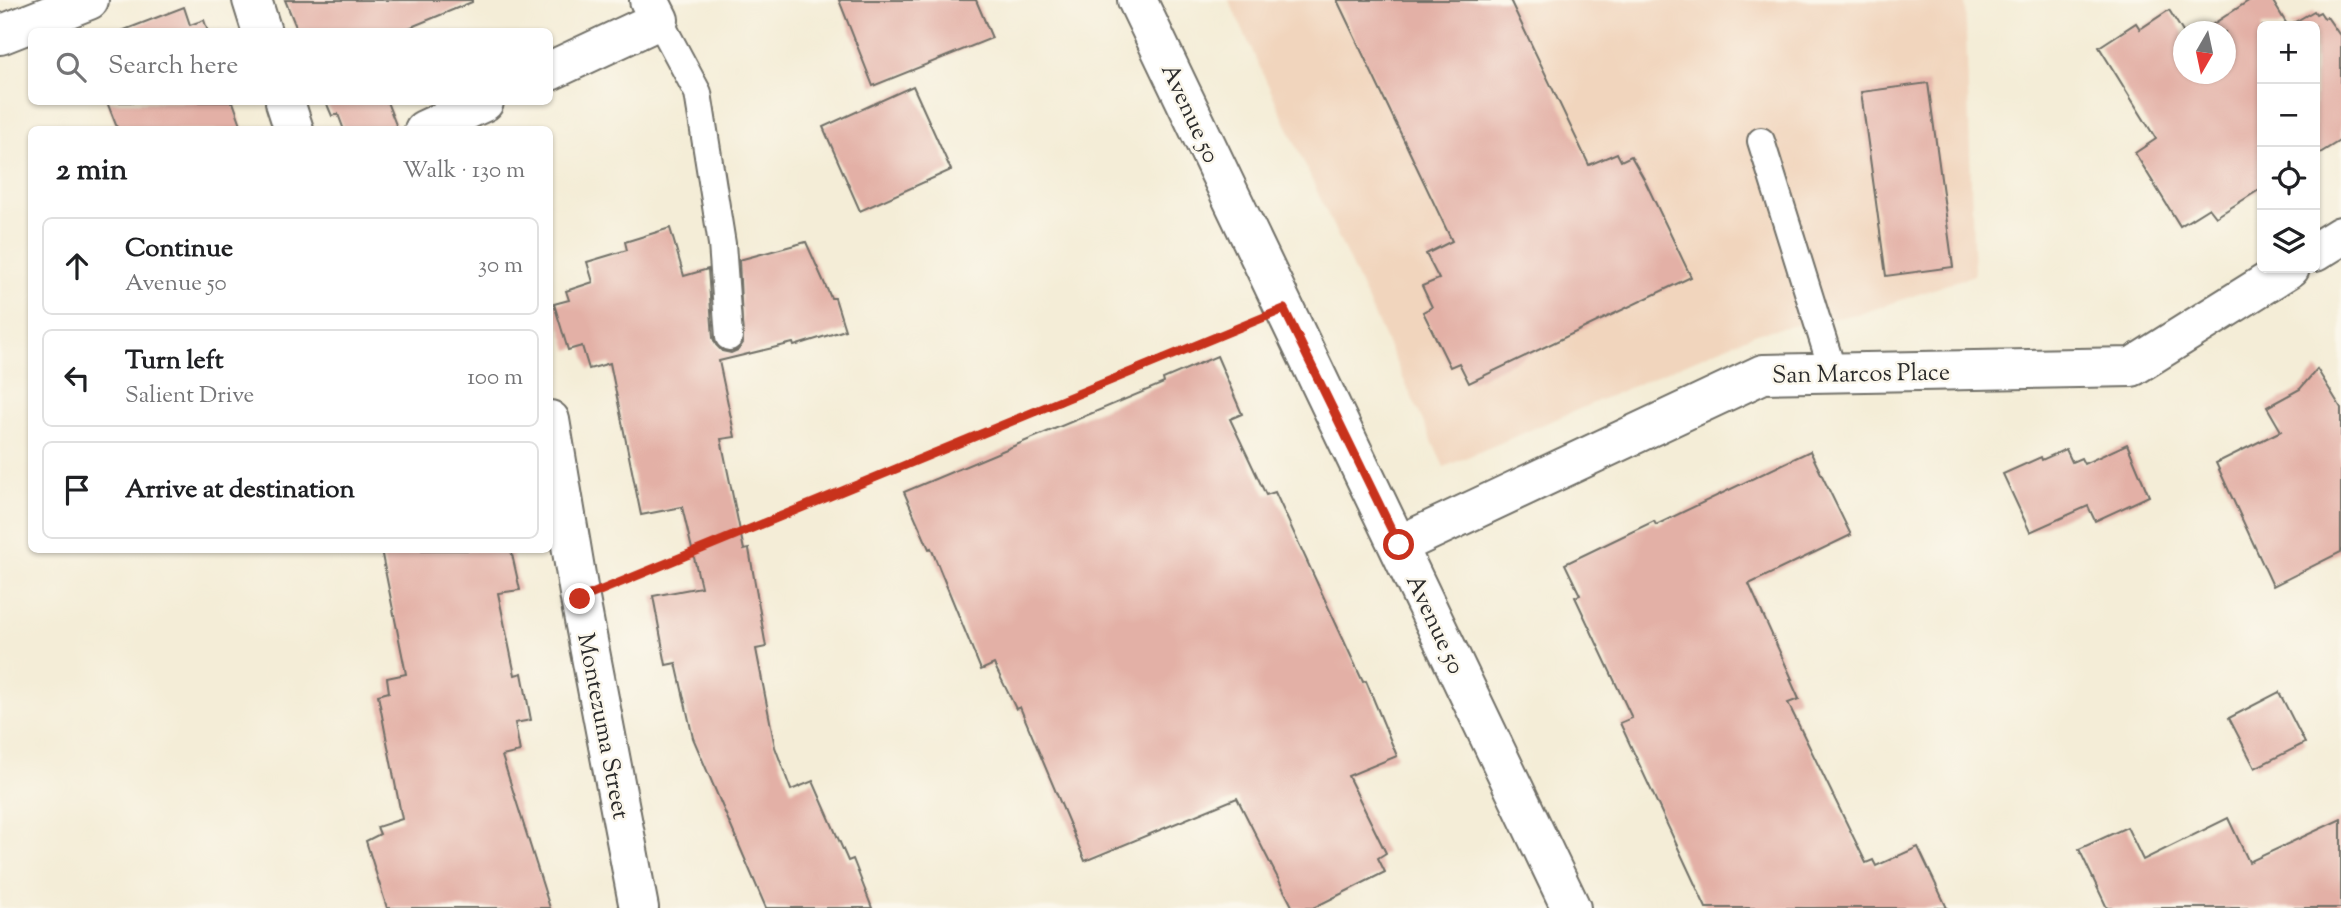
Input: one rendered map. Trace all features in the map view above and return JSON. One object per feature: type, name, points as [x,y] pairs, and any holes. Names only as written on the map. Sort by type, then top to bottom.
[{"type":"street","points":[[0,35],[89,0]]},
{"type":"street","points":[[252,0],[261,28]]},
{"type":"street","name":"Avenue 50","points":[[1137,0],[1571,908]]},
{"type":"street","points":[[553,69],[654,10]]},
{"type":"street","points":[[286,105],[293,126]]},
{"type":"street","points":[[433,126],[478,105]]},
{"type":"street","points":[[2320,249],[2341,236]]},
{"type":"street","name":"San Marcos Place","points":[[1399,545],[1763,373],[2132,367],[2282,273]]},
{"type":"street","name":"Montezuma Street","points":[[553,438],[580,599],[639,908]]},
{"type":"lane","points":[[654,10],[698,93],[722,244],[729,337]]},
{"type":"lane","points":[[1761,141],[1833,372]]},
{"type":"path","points":[[580,599],[1284,309]]},
{"type":"shaded area","points":[[1229,0],[1965,0],[1974,275],[1863,313],[1759,332],[1444,467]]},
{"type":"building","points":[[285,0],[472,0],[409,28],[296,28]]},
{"type":"building","points":[[839,0],[976,0],[992,38],[873,86]]},
{"type":"building","points":[[1337,0],[1510,0],[1589,165],[1617,153],[1621,161],[1631,156],[1691,277],[1469,383],[1459,363],[1450,367],[1423,312],[1432,307],[1422,286],[1439,279],[1426,254],[1452,241]]},
{"type":"building","points":[[2250,0],[2272,0],[2285,21],[2257,21],[2257,191],[2216,217],[2209,208],[2180,226],[2135,153],[2156,139],[2099,47],[2136,23],[2140,29],[2169,10],[2176,21],[2173,21],[2173,84],[2236,84],[2236,21],[2218,21]]},
{"type":"building","points":[[184,7],[190,25],[204,20],[207,28],[129,28]]},
{"type":"building","points":[[2314,11],[2316,14],[2320,12],[2324,18],[2327,17],[2341,37],[2341,140],[2320,153],[2320,21],[2297,21]]},
{"type":"building","points":[[1928,83],[1953,267],[1886,276],[1861,92]]},
{"type":"building","points":[[913,86],[951,170],[860,211],[823,127]]},
{"type":"building","points":[[108,105],[234,105],[242,126],[116,126]]},
{"type":"building","points":[[327,105],[388,105],[396,126],[342,126],[338,114],[332,116]]},
{"type":"building","points":[[670,228],[684,276],[708,269],[713,338],[722,351],[731,353],[738,350],[743,343],[739,260],[806,242],[831,298],[835,298],[845,330],[794,346],[793,343],[719,361],[735,437],[721,439],[744,550],[749,549],[766,647],[756,649],[775,747],[791,790],[813,781],[848,861],[853,859],[872,908],[766,908],[693,738],[676,663],[666,665],[653,596],[701,587],[682,507],[641,515],[610,363],[589,369],[582,346],[568,350],[554,304],[569,300],[566,291],[593,282],[587,262],[627,250],[625,242]]},
{"type":"building","points":[[1217,356],[1242,414],[1230,419],[1266,495],[1275,492],[1363,682],[1366,681],[1397,756],[1348,776],[1386,853],[1378,858],[1385,872],[1313,908],[1293,908],[1237,798],[1085,861],[1020,707],[1016,709],[994,664],[981,670],[931,548],[929,549],[904,492],[1164,383],[1163,379]]},
{"type":"building","points":[[2317,369],[2341,408],[2341,552],[2273,586],[2216,463],[2281,431],[2267,407],[2300,389]]},
{"type":"building","points":[[2127,444],[2149,496],[2095,521],[2088,506],[2030,532],[2003,474],[2066,449],[2072,462],[2081,458],[2084,464]]},
{"type":"building","points":[[1810,451],[1851,535],[1749,584],[1799,699],[1788,703],[1866,863],[1873,860],[1876,866],[1918,847],[1947,908],[1706,908],[1620,723],[1632,718],[1575,597],[1580,595],[1565,564],[1654,521],[1656,525]]},
{"type":"building","points":[[382,553],[512,553],[520,590],[498,593],[515,675],[522,673],[531,720],[515,723],[520,752],[502,756],[550,908],[387,908],[366,841],[380,834],[377,827],[402,819],[378,695],[389,692],[387,678],[406,674]]},
{"type":"building","points":[[2279,692],[2305,743],[2255,768],[2229,718]]},
{"type":"building","points":[[2228,818],[2249,862],[2341,819],[2341,908],[2107,908],[2079,849],[2127,827],[2143,860]]},
{"type":"route","points":[[580,599],[1284,309],[1399,545]]}]
